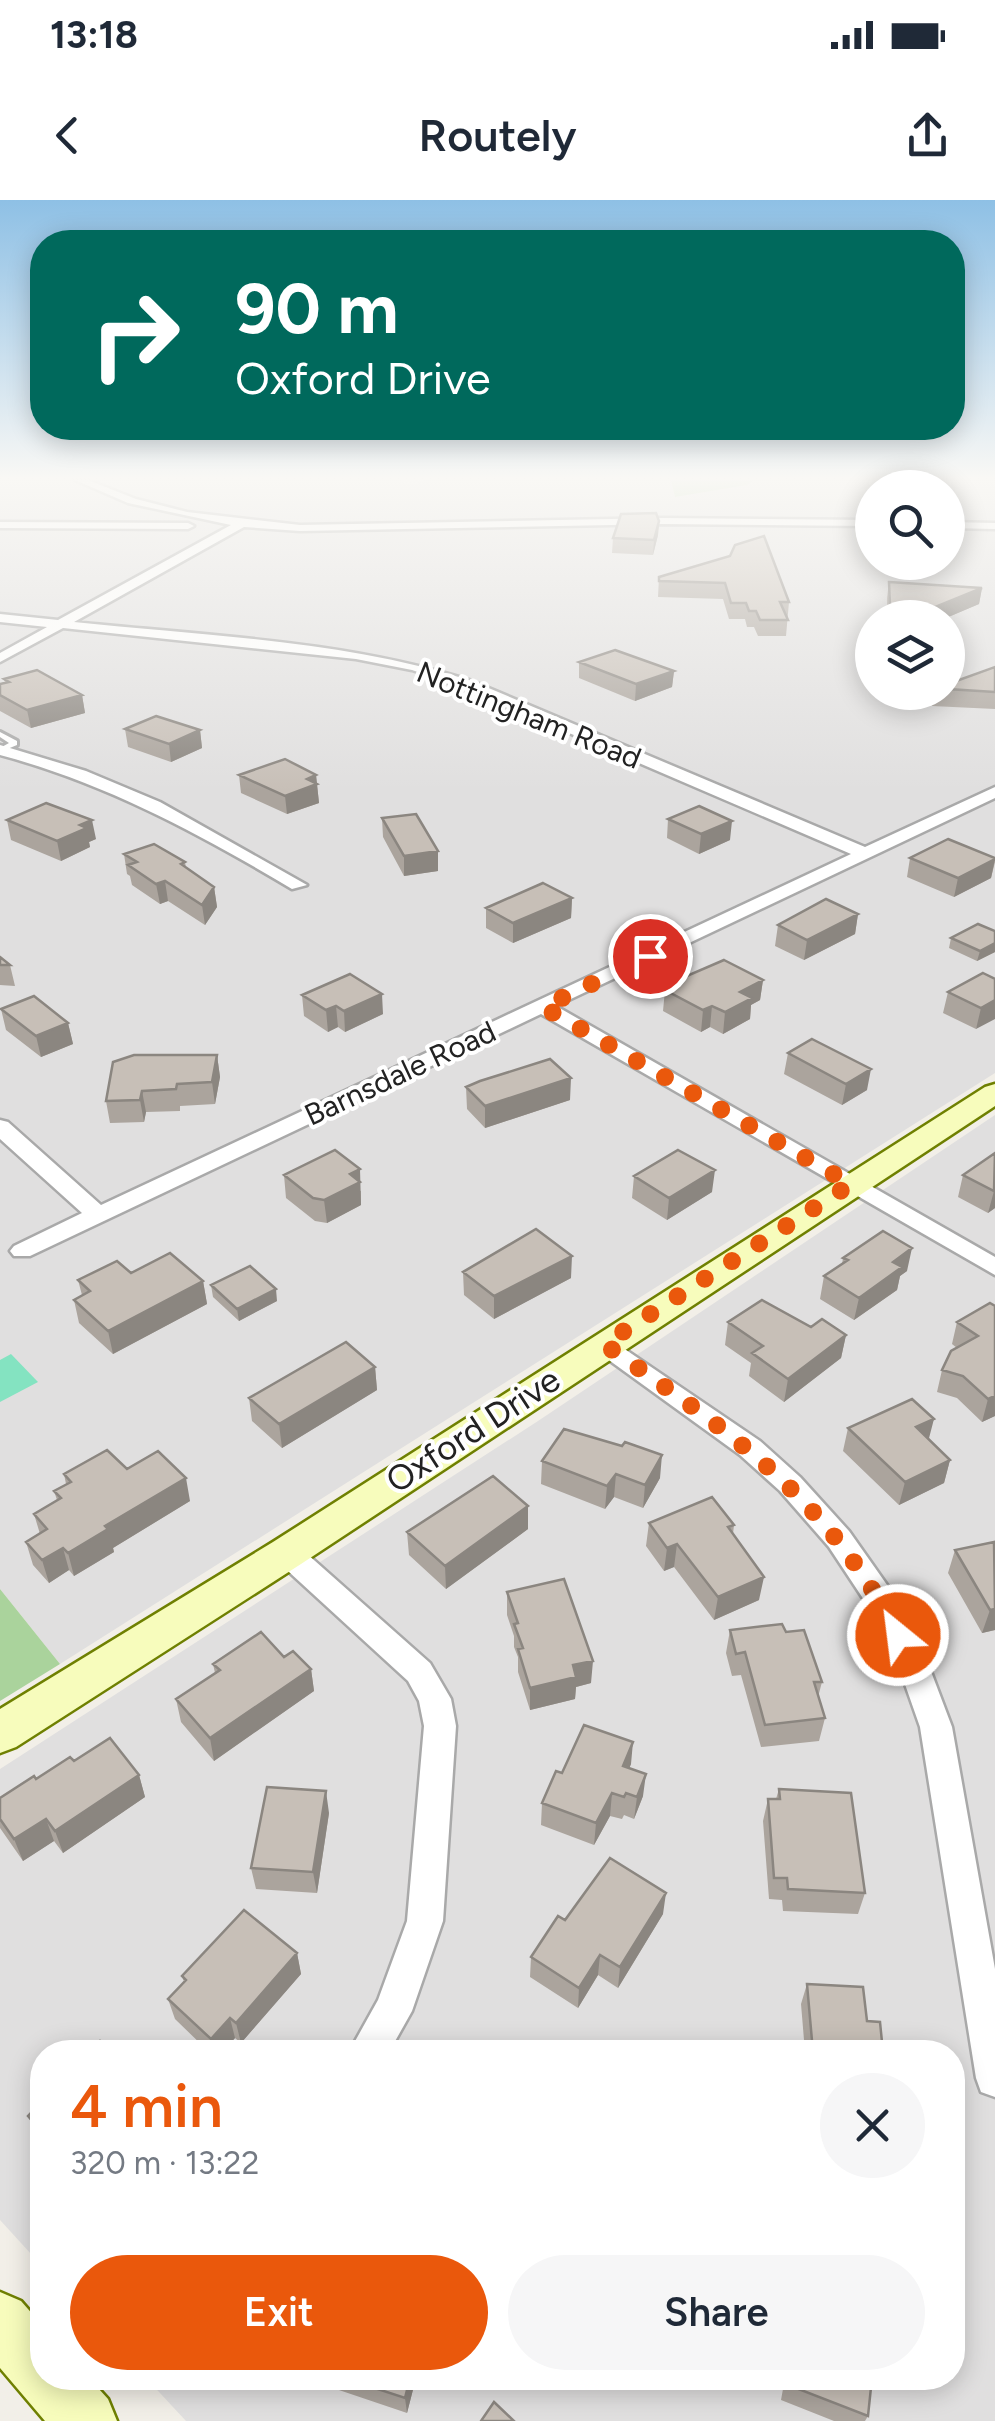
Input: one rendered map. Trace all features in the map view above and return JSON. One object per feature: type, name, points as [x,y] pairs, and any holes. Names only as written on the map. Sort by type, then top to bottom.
[{"type":"main road","name":"Oxford Drive","points":[[0,1733],[287,1553],[995,1093]]},
{"type":"main road","points":[[0,2322],[30,2355]]},
{"type":"street","points":[[0,658],[133,584]]},
{"type":"street","name":"Nottingham Road","points":[[0,618],[325,650],[415,667],[467,684],[864,853]]},
{"type":"street","points":[[1,750],[131,792],[196,824],[298,885]]},
{"type":"street","name":"Barnsdale Road","points":[[22,1251],[995,792]]},
{"type":"street","points":[[543,1007],[995,1267]]},
{"type":"street","points":[[0,1127],[98,1215]]},
{"type":"street","points":[[604,1344],[750,1448],[790,1484],[839,1539],[881,1601],[916,1670],[936,1727],[995,2078]]},
{"type":"street","points":[[287,1553],[419,1672],[435,1700],[440,1726],[425,1922],[394,2012],[376,2040]]},
{"type":"lane","points":[[0,734],[14,743],[1,750]]},
{"type":"shaded area","points":[[0,584],[995,584],[995,1073],[60,1664],[0,1589]]},
{"type":"shaded area","points":[[995,1115],[995,2421],[186,2421],[157,2390],[965,2390],[965,2040],[30,2040],[30,2253],[0,2220],[0,1769],[538,1421]]},
{"type":"green space","points":[[11,1354],[38,1382],[0,1402],[0,1360]]},
{"type":"green space","points":[[0,1589],[60,1664],[0,1701]]},
{"type":"building","points":[[725,584],[782,584],[789,602],[780,602],[788,620],[760,620],[746,603],[731,603]]},
{"type":"building","points":[[889,584],[915,584],[982,588],[953,600],[890,600]]},
{"type":"building","points":[[615,650],[674,671],[636,684],[579,662]]},
{"type":"building","points":[[995,667],[995,692],[965,690],[965,678]]},
{"type":"building","points":[[37,670],[82,695],[27,710],[0,695],[0,684],[9,682],[4,679]]},
{"type":"building","points":[[156,716],[200,730],[169,744],[125,729]]},
{"type":"building","points":[[285,759],[316,775],[307,779],[317,784],[285,796],[239,775]]},
{"type":"building","points":[[46,803],[92,820],[80,825],[87,828],[57,841],[7,820]]},
{"type":"building","points":[[699,806],[732,821],[701,834],[668,819]]},
{"type":"building","points":[[416,814],[438,851],[404,856],[382,818]]},
{"type":"building","points":[[948,839],[995,859],[958,878],[910,858]]},
{"type":"building","points":[[154,844],[185,862],[181,864],[214,887],[202,905],[165,881],[156,884],[128,865],[137,862],[124,854]]},
{"type":"building","points":[[543,883],[572,898],[513,923],[486,908]]},
{"type":"building","points":[[826,899],[858,914],[807,940],[778,925]]},
{"type":"building","points":[[978,924],[995,931],[995,943],[980,951],[951,938]]},
{"type":"building","points":[[724,960],[763,980],[740,992],[752,998],[725,1012],[712,1006],[703,1010],[665,990],[679,983],[675,981]]},
{"type":"building","points":[[983,973],[995,979],[995,1000],[981,1008],[948,992]]},
{"type":"building","points":[[350,974],[382,994],[344,1011],[336,1006],[326,1010],[302,995]]},
{"type":"building","points":[[34,996],[68,1023],[36,1036],[1,1009]]},
{"type":"building","points":[[812,1039],[871,1069],[846,1084],[788,1053]]},
{"type":"building","points":[[134,1055],[217,1055],[212,1082],[142,1091],[140,1100],[106,1101],[113,1062]]},
{"type":"building","points":[[550,1059],[571,1078],[485,1106],[466,1087],[480,1081]]},
{"type":"building","points":[[335,1150],[360,1169],[350,1174],[360,1182],[324,1200],[313,1198],[284,1175]]},
{"type":"building","points":[[678,1150],[715,1170],[669,1198],[634,1176]]},
{"type":"building","points":[[995,1153],[994,1191],[963,1175]]},
{"type":"building","points":[[536,1229],[572,1256],[494,1296],[463,1272]]},
{"type":"building","points":[[883,1231],[912,1248],[893,1262],[902,1267],[859,1298],[824,1276],[848,1260],[843,1258]]},
{"type":"building","points":[[170,1253],[203,1281],[108,1331],[74,1300],[90,1291],[78,1280],[117,1261],[131,1273]]},
{"type":"building","points":[[250,1266],[276,1289],[237,1309],[211,1285]]},
{"type":"building","points":[[762,1300],[811,1327],[822,1319],[846,1335],[788,1379],[752,1353],[763,1346],[728,1322]]},
{"type":"building","points":[[990,1303],[995,1306],[995,1396],[988,1399],[963,1376],[942,1370],[951,1351],[978,1336],[957,1322]]},
{"type":"building","points":[[346,1342],[375,1367],[279,1424],[249,1398]]},
{"type":"building","points":[[912,1399],[934,1419],[916,1427],[950,1460],[905,1482],[848,1428]]},
{"type":"building","points":[[564,1429],[622,1446],[625,1442],[662,1455],[645,1485],[616,1474],[607,1486],[542,1461]]},
{"type":"building","points":[[107,1450],[127,1469],[158,1451],[186,1478],[68,1553],[63,1548],[42,1560],[26,1542],[47,1529],[34,1514],[61,1498],[54,1491],[71,1482],[64,1474]]},
{"type":"building","points":[[493,1476],[528,1506],[445,1566],[407,1532]]},
{"type":"building","points":[[712,1497],[734,1525],[728,1527],[764,1577],[718,1597],[677,1544],[667,1548],[649,1523]]},
{"type":"building","points":[[994,1542],[995,1609],[990,1610],[955,1550]]},
{"type":"building","points":[[564,1579],[593,1661],[573,1665],[576,1677],[530,1688],[518,1649],[523,1648],[514,1624],[518,1623],[507,1592]]},
{"type":"building","points":[[782,1624],[786,1632],[804,1630],[822,1682],[814,1682],[825,1718],[765,1725],[745,1652],[736,1654],[730,1630]]},
{"type":"building","points":[[261,1632],[284,1657],[293,1651],[311,1669],[210,1738],[176,1699],[220,1670],[213,1664]]},
{"type":"building","points":[[584,1725],[633,1742],[623,1766],[646,1774],[637,1797],[612,1793],[596,1823],[542,1803],[556,1771],[562,1773]]},
{"type":"building","points":[[110,1738],[139,1775],[55,1831],[46,1819],[14,1839],[0,1819],[0,1798],[34,1776],[36,1779],[70,1757],[74,1761]]},
{"type":"building","points":[[267,1787],[326,1791],[313,1872],[251,1868]]},
{"type":"building","points":[[779,1789],[851,1793],[865,1893],[788,1889],[787,1878],[774,1878],[768,1799],[780,1799]]},
{"type":"building","points":[[610,1858],[666,1893],[620,1967],[600,1955],[579,1988],[531,1957],[558,1916],[565,1920]]},
{"type":"building","points":[[244,1910],[297,1953],[236,2023],[230,2018],[211,2039],[168,1999],[186,1980],[182,1976]]},
{"type":"building","points":[[807,1984],[863,1987],[867,2021],[880,2022],[882,2040],[812,2040]]},
{"type":"building","points":[[381,2390],[407,2390],[405,2398]]},
{"type":"building","points":[[801,2390],[871,2390],[868,2416]]},
{"type":"building","points":[[494,2402],[514,2421],[481,2421]]},
{"type":"route","points":[[650,956],[543,1007],[851,1184],[604,1344],[750,1448],[790,1484],[839,1539],[881,1601],[898,1635]]}]
